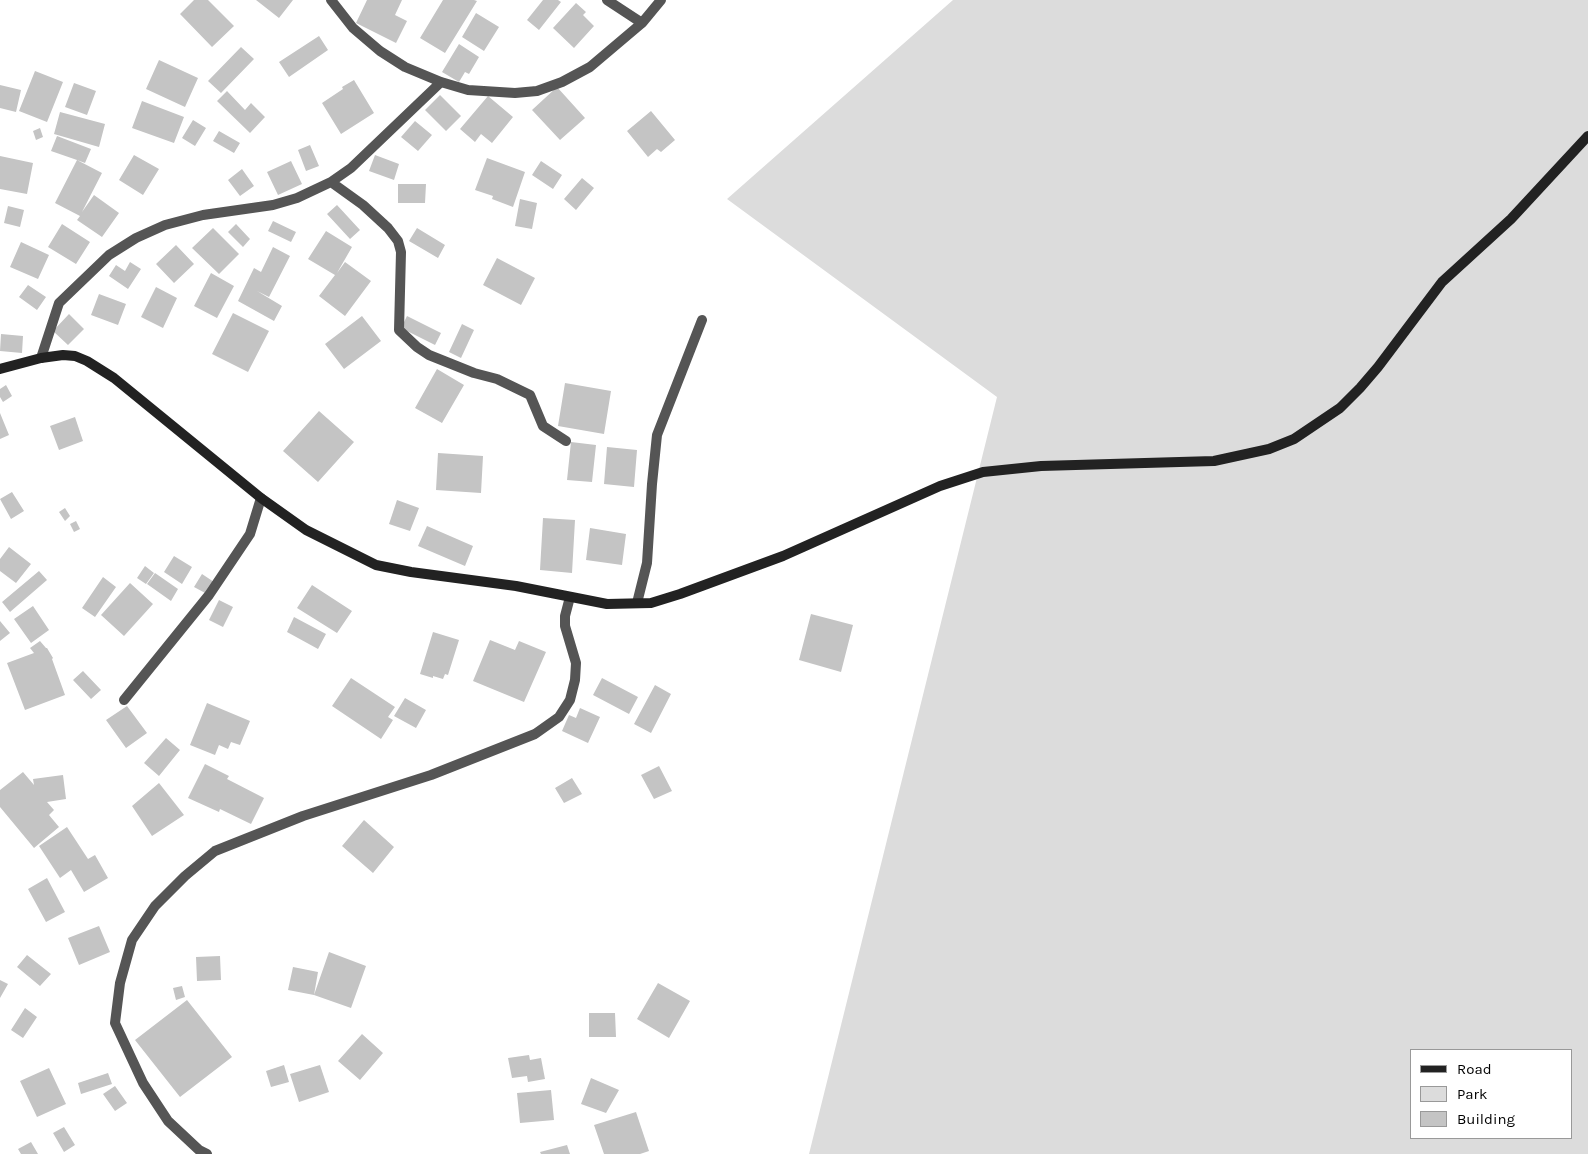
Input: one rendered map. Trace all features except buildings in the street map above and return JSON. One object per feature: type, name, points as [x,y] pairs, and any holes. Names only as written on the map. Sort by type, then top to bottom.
[{"type":"main road","points":[[0,369],[63,354],[88,361],[114,378],[261,498],[306,530],[376,565],[411,572],[516,586],[607,604],[651,603],[783,556],[940,486],[983,472],[1041,466],[1214,461],[1268,449],[1294,439],[1340,408],[1360,388],[1442,282],[1511,219],[1588,136]]},
{"type":"street","points":[[331,0],[353,28],[380,51],[405,67],[441,82],[468,90],[515,93],[537,91],[562,82],[590,67],[642,22],[661,0]]},
{"type":"street","points":[[607,0],[642,22]]},
{"type":"street","points":[[40,358],[59,303],[109,255],[136,238],[165,225],[194,218],[273,205],[297,198],[332,182],[352,168],[441,82]]},
{"type":"street","points":[[332,182],[363,205],[388,228],[398,241],[401,252],[399,330],[417,347],[429,354],[530,395],[543,426],[566,442]]},
{"type":"street","points":[[637,603],[646,563],[657,435],[702,320]]},
{"type":"street","points":[[124,700],[209,596],[250,534],[261,498]]},
{"type":"street","points":[[207,1154],[199,1150],[168,1121],[143,1083],[115,1023],[120,983],[132,940],[155,906],[185,876],[215,851],[303,816],[431,775],[534,734],[559,717],[570,700],[575,680],[576,664],[565,626],[565,616],[570,598]]},
{"type":"green space","points":[[953,0],[1588,0],[1588,1154],[809,1154],[997,397],[727,199]]}]
